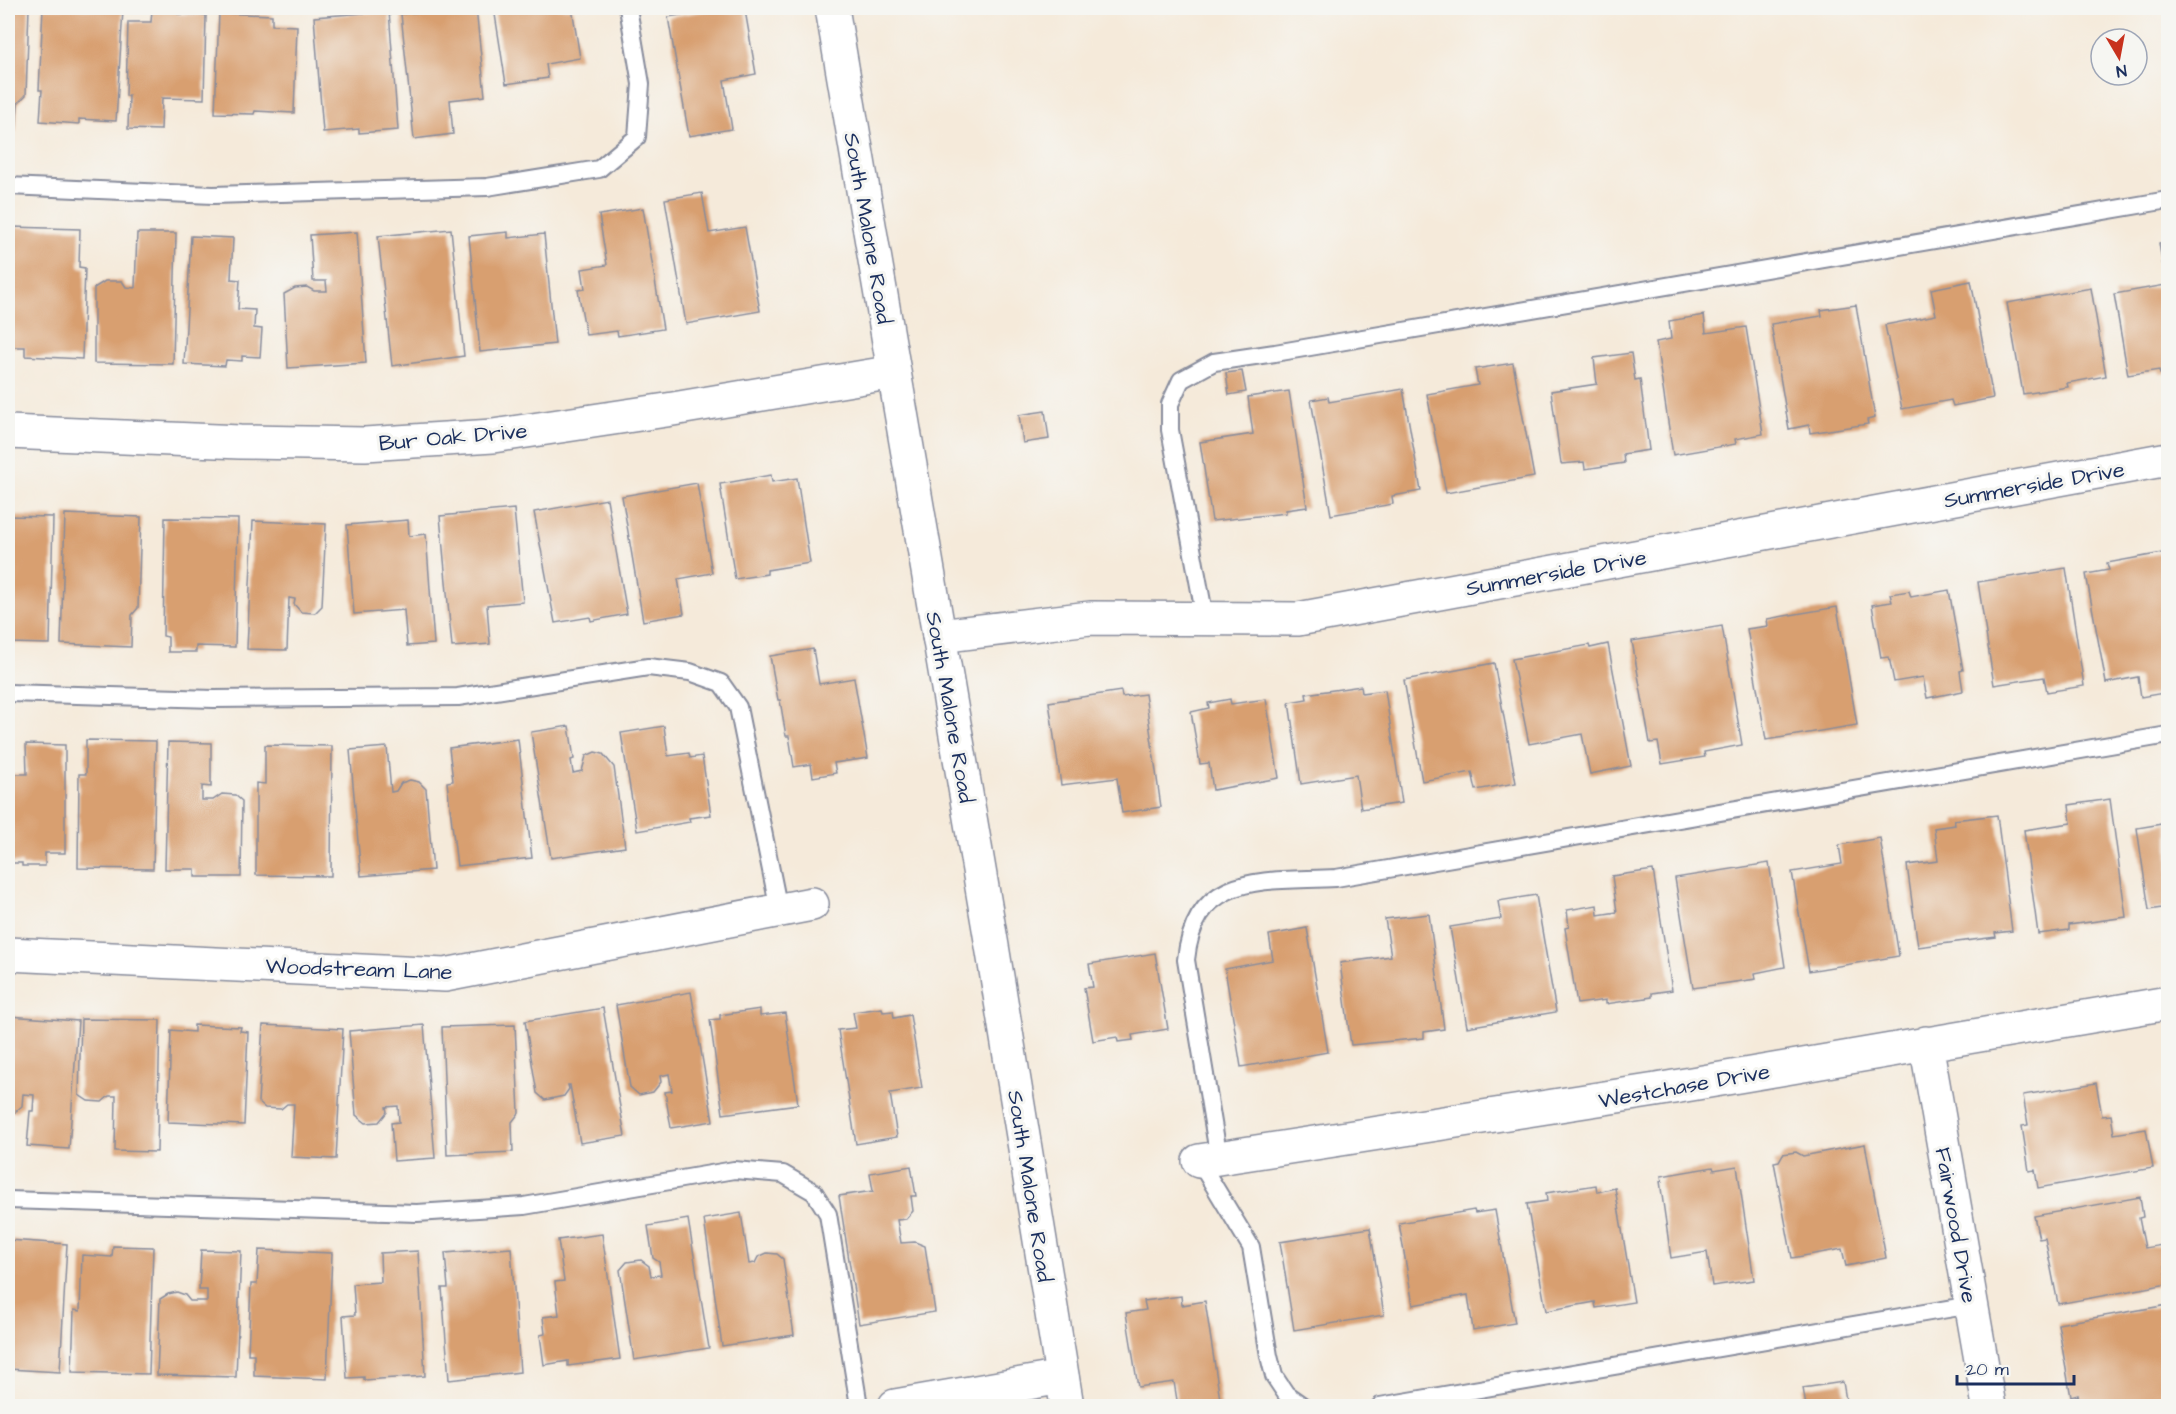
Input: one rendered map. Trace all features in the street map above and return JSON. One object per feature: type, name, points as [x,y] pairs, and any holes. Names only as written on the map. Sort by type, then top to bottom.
[{"type":"street","name":"South Malone Road","points":[[832,8],[993,952],[1064,1392]]},
{"type":"street","name":"Bur Oak Drive","points":[[8,432],[240,442],[365,444],[493,436],[894,372]]},
{"type":"street","name":"Summerside Drive","points":[[939,636],[1090,618],[1298,619],[2169,459]]},
{"type":"street","name":"Woodstream Lane","points":[[8,954],[445,975],[812,904]]},
{"type":"street","name":"Westchase Drive","points":[[1209,1160],[1656,1090],[2169,1003]]},
{"type":"street","name":"Fairwood Drive","points":[[1926,1043],[1989,1407]]},
{"type":"street","points":[[895,1407],[1064,1392]]},
{"type":"lane","points":[[8,186],[213,195],[487,188],[599,169],[637,138],[640,84],[628,8]]},
{"type":"lane","points":[[1205,618],[1170,430],[1170,404],[1181,380],[1214,362],[2169,200]]},
{"type":"lane","points":[[8,693],[214,699],[458,697],[648,667],[690,672],[721,683],[738,707],[778,910]]},
{"type":"lane","points":[[1303,1407],[1286,1394],[1274,1376],[1251,1247],[1209,1160],[1186,960],[1188,938],[1197,918],[1211,901],[1230,888],[1251,882],[1335,878],[2169,735]]},
{"type":"lane","points":[[8,1200],[417,1213],[524,1206],[734,1170],[783,1174],[814,1192],[828,1214],[859,1407]]},
{"type":"lane","points":[[1380,1407],[1971,1305]]},
{"type":"building","points":[[8,8],[29,8],[26,95],[18,103],[16,132],[8,132]]},
{"type":"building","points":[[43,8],[123,10],[116,121],[79,119],[79,124],[40,121],[42,90],[39,90]]},
{"type":"building","points":[[476,8],[485,96],[450,100],[453,134],[414,139],[401,14]]},
{"type":"building","points":[[494,8],[572,8],[580,58],[546,64],[548,78],[506,84]]},
{"type":"building","points":[[725,8],[726,13],[745,10],[756,74],[724,80],[732,129],[689,136],[668,17]]},
{"type":"building","points":[[152,10],[178,10],[178,14],[206,15],[204,99],[162,98],[161,130],[128,129],[129,96],[126,96],[128,22],[151,22]]},
{"type":"building","points":[[389,11],[398,130],[359,133],[359,129],[323,132],[314,17]]},
{"type":"building","points":[[219,13],[272,15],[272,25],[297,26],[294,113],[255,111],[254,114],[215,113]]},
{"type":"building","points":[[702,193],[709,233],[745,227],[760,311],[686,324],[665,199]]},
{"type":"building","points":[[643,208],[663,329],[618,336],[617,331],[586,335],[578,290],[585,289],[582,269],[607,265],[599,215]]},
{"type":"building","points":[[12,227],[80,229],[79,267],[85,268],[82,359],[25,356],[25,347],[8,347]]},
{"type":"building","points":[[451,229],[464,356],[392,366],[378,236]]},
{"type":"building","points":[[357,232],[366,363],[288,368],[284,294],[295,288],[307,287],[314,291],[327,291],[326,281],[313,281],[310,235]]},
{"type":"building","points":[[508,232],[508,238],[544,234],[555,344],[480,352],[469,236]]},
{"type":"building","points":[[137,233],[176,233],[173,364],[94,363],[94,288],[105,281],[122,281],[126,287],[135,288]]},
{"type":"building","points":[[191,236],[233,238],[231,279],[240,280],[238,309],[255,310],[254,328],[262,329],[260,357],[242,356],[242,361],[226,360],[225,366],[184,364]]},
{"type":"building","points":[[2168,241],[2168,373],[2160,374],[2159,370],[2128,375],[2114,294],[2166,285],[2159,243]]},
{"type":"building","points":[[1971,281],[1993,398],[1953,406],[1951,400],[1902,409],[1885,325],[1936,315],[1931,289]]},
{"type":"building","points":[[2091,288],[2106,376],[2067,383],[2068,387],[2023,394],[2007,303]]},
{"type":"building","points":[[1856,305],[1875,418],[1867,420],[1868,424],[1810,433],[1809,425],[1789,429],[1771,324],[1822,316],[1821,310]]},
{"type":"building","points":[[1704,315],[1706,333],[1746,327],[1763,434],[1735,439],[1736,444],[1673,455],[1656,342],[1671,339],[1669,321]]},
{"type":"building","points":[[1631,353],[1635,380],[1640,379],[1649,450],[1623,454],[1624,463],[1585,469],[1584,462],[1561,464],[1551,391],[1597,384],[1594,358]]},
{"type":"building","points":[[1513,363],[1534,477],[1446,493],[1427,394],[1478,385],[1475,369]]},
{"type":"building","points":[[1242,371],[1246,392],[1229,395],[1226,373]]},
{"type":"building","points":[[1403,389],[1421,491],[1392,496],[1393,504],[1331,515],[1311,400],[1328,397],[1329,402]]},
{"type":"building","points":[[1289,391],[1307,507],[1286,510],[1286,513],[1212,521],[1200,442],[1253,434],[1248,397]]},
{"type":"building","points":[[1045,411],[1049,439],[1023,443],[1019,415]]},
{"type":"building","points":[[771,475],[772,482],[797,478],[810,563],[767,570],[767,574],[735,579],[720,484]]},
{"type":"building","points":[[697,483],[712,573],[678,579],[684,614],[643,621],[622,496]]},
{"type":"building","points":[[607,499],[627,614],[591,621],[590,617],[555,623],[534,512]]},
{"type":"building","points":[[514,509],[523,602],[487,605],[490,644],[452,647],[440,516]]},
{"type":"building","points":[[65,514],[141,517],[138,608],[132,615],[131,647],[61,644]]},
{"type":"building","points":[[8,516],[53,517],[50,644],[10,643]]},
{"type":"building","points":[[165,518],[238,519],[235,647],[196,646],[196,652],[168,652],[168,637],[163,636]]},
{"type":"building","points":[[408,520],[409,536],[426,534],[434,644],[407,646],[404,610],[354,614],[347,525]]},
{"type":"building","points":[[253,521],[326,524],[322,606],[315,613],[301,612],[294,604],[295,599],[289,598],[287,650],[247,649]]},
{"type":"building","points":[[2168,552],[2168,673],[2161,674],[2164,693],[2141,697],[2138,677],[2106,683],[2086,574],[2109,570],[2107,563]]},
{"type":"building","points":[[2066,568],[2084,686],[2047,692],[2044,677],[1994,685],[1978,582]]},
{"type":"building","points":[[1949,590],[1963,670],[1960,671],[1963,691],[1927,698],[1923,677],[1894,682],[1889,657],[1881,658],[1872,605],[1892,602],[1890,594],[1909,591],[1911,597]]},
{"type":"building","points":[[1837,607],[1857,725],[1766,740],[1747,629],[1768,626],[1767,619]]},
{"type":"building","points":[[1722,626],[1742,745],[1704,752],[1705,757],[1662,764],[1658,742],[1650,743],[1632,641]]},
{"type":"building","points":[[1608,644],[1631,766],[1590,774],[1582,734],[1529,744],[1512,659],[1589,645],[1590,648]]},
{"type":"building","points":[[813,649],[819,684],[854,678],[868,758],[834,763],[836,773],[813,777],[811,764],[794,767],[770,656]]},
{"type":"building","points":[[1494,663],[1516,783],[1476,790],[1472,772],[1422,781],[1404,680]]},
{"type":"building","points":[[1361,686],[1362,693],[1385,690],[1402,803],[1361,809],[1356,775],[1301,784],[1289,702],[1307,699],[1306,694]]},
{"type":"building","points":[[1121,691],[1122,697],[1145,694],[1161,807],[1122,813],[1117,778],[1061,785],[1049,702]]},
{"type":"building","points":[[1230,699],[1231,704],[1266,699],[1279,778],[1213,790],[1209,763],[1200,764],[1191,712],[1209,708],[1208,703]]},
{"type":"building","points":[[569,726],[574,759],[571,760],[573,773],[582,771],[586,756],[595,752],[603,754],[614,767],[625,847],[551,858],[531,732]]},
{"type":"building","points":[[664,726],[668,756],[689,753],[690,758],[702,756],[711,815],[689,818],[690,822],[637,831],[621,733]]},
{"type":"building","points":[[518,739],[532,858],[457,866],[447,782],[453,781],[449,748]]},
{"type":"building","points":[[86,740],[156,741],[153,869],[78,868],[79,774],[86,774]]},
{"type":"building","points":[[168,742],[211,743],[211,787],[202,786],[202,800],[213,800],[222,794],[235,795],[242,801],[241,877],[195,877],[195,869],[165,869]]},
{"type":"building","points":[[26,744],[65,745],[65,853],[45,853],[45,866],[22,866],[22,863],[8,863],[8,774],[27,774]]},
{"type":"building","points":[[265,745],[332,746],[331,876],[256,875],[256,783],[265,784]]},
{"type":"building","points":[[387,747],[391,792],[396,791],[401,783],[410,780],[419,782],[426,789],[433,870],[361,876],[350,750]]},
{"type":"building","points":[[2110,799],[2126,917],[2069,925],[2069,930],[2038,934],[2024,830],[2071,823],[2069,805]]},
{"type":"building","points":[[1997,815],[2012,931],[1995,933],[1996,937],[1918,947],[1907,865],[1938,861],[1934,828],[1955,825],[1954,820]]},
{"type":"building","points":[[2168,823],[2168,907],[2149,910],[2137,828]]},
{"type":"building","points":[[1880,838],[1899,956],[1809,971],[1792,872],[1842,864],[1839,845]]},
{"type":"building","points":[[1769,863],[1785,967],[1755,973],[1756,979],[1693,988],[1675,878]]},
{"type":"building","points":[[1653,870],[1672,990],[1652,993],[1652,997],[1606,1004],[1606,1000],[1577,1004],[1565,928],[1569,927],[1567,910],[1597,905],[1598,915],[1617,912],[1612,876]]},
{"type":"building","points":[[1536,895],[1556,1012],[1467,1027],[1450,927],[1501,919],[1498,901]]},
{"type":"building","points":[[1429,914],[1444,1029],[1424,1032],[1424,1038],[1351,1045],[1340,963],[1391,956],[1385,919]]},
{"type":"building","points":[[1307,928],[1328,1052],[1241,1067],[1225,969],[1273,960],[1269,935]]},
{"type":"building","points":[[1155,953],[1168,1029],[1132,1035],[1133,1040],[1118,1042],[1117,1037],[1093,1041],[1084,988],[1093,987],[1089,964]]},
{"type":"building","points":[[691,992],[713,1121],[671,1128],[665,1092],[672,1091],[669,1074],[660,1076],[661,1082],[653,1092],[639,1095],[630,1087],[616,1005]]},
{"type":"building","points":[[603,1008],[625,1136],[580,1143],[570,1085],[564,1096],[545,1100],[537,1093],[525,1021]]},
{"type":"building","points":[[882,1008],[883,1012],[893,1011],[894,1018],[910,1015],[922,1088],[890,1093],[897,1137],[856,1144],[838,1030],[856,1028],[853,1012]]},
{"type":"building","points":[[760,1009],[760,1016],[785,1013],[798,1104],[723,1114],[710,1020],[720,1019],[720,1015]]},
{"type":"building","points":[[8,1016],[78,1021],[69,1149],[27,1146],[34,1095],[23,1094],[22,1106],[15,1112],[8,1111]]},
{"type":"building","points":[[81,1019],[160,1020],[157,1152],[115,1151],[116,1096],[109,1096],[102,1102],[88,1101],[79,1095]]},
{"type":"building","points":[[194,1025],[241,1027],[240,1031],[248,1032],[244,1125],[168,1122],[171,1030],[194,1032]]},
{"type":"building","points":[[263,1025],[343,1029],[336,1159],[291,1157],[294,1104],[287,1104],[281,1109],[265,1108],[258,1102]]},
{"type":"building","points":[[424,1025],[435,1158],[394,1161],[391,1123],[399,1122],[398,1106],[386,1107],[387,1112],[379,1122],[366,1123],[356,1115],[349,1031]]},
{"type":"building","points":[[515,1025],[519,1113],[512,1122],[513,1152],[447,1155],[442,1027]]},
{"type":"building","points":[[2096,1083],[2102,1116],[2111,1115],[2114,1134],[2146,1129],[2153,1168],[2038,1188],[2035,1170],[2029,1171],[2022,1126],[2028,1125],[2023,1095]]},
{"type":"building","points":[[1865,1144],[1886,1258],[1846,1266],[1842,1249],[1792,1258],[1774,1162],[1779,1161],[1783,1154],[1796,1152],[1803,1156]]},
{"type":"building","points":[[911,1166],[916,1196],[911,1196],[913,1211],[906,1219],[897,1220],[901,1243],[915,1242],[925,1246],[935,1312],[859,1324],[839,1196],[873,1191],[870,1173]]},
{"type":"building","points":[[1737,1166],[1754,1280],[1712,1286],[1707,1252],[1671,1258],[1661,1176],[1713,1167],[1714,1170]]},
{"type":"building","points":[[1596,1185],[1597,1192],[1615,1188],[1634,1302],[1596,1308],[1595,1302],[1546,1311],[1527,1204],[1547,1201],[1546,1193]]},
{"type":"building","points":[[2140,1197],[2143,1217],[2139,1218],[2145,1248],[2162,1245],[2168,1284],[2058,1304],[2045,1238],[2039,1239],[2034,1216]]},
{"type":"building","points":[[1474,1210],[1475,1213],[1495,1210],[1515,1323],[1473,1330],[1468,1295],[1413,1305],[1399,1223]]},
{"type":"building","points":[[741,1213],[749,1264],[755,1263],[758,1257],[767,1253],[777,1254],[783,1259],[794,1335],[722,1346],[704,1219]]},
{"type":"building","points":[[688,1219],[709,1348],[634,1360],[620,1270],[627,1262],[641,1260],[649,1266],[651,1276],[661,1275],[659,1262],[653,1258],[648,1226]]},
{"type":"building","points":[[1370,1228],[1384,1315],[1294,1330],[1280,1242]]},
{"type":"building","points":[[602,1234],[620,1359],[568,1366],[568,1361],[544,1365],[540,1335],[545,1334],[543,1317],[559,1315],[555,1282],[564,1281],[558,1240]]},
{"type":"building","points":[[8,1240],[67,1244],[60,1372],[8,1369]]},
{"type":"building","points":[[113,1246],[153,1247],[149,1374],[72,1372],[74,1310],[80,1311],[82,1255],[112,1257]]},
{"type":"building","points":[[511,1248],[520,1372],[449,1380],[442,1288],[448,1288],[445,1253]]},
{"type":"building","points":[[201,1250],[241,1251],[236,1377],[157,1375],[160,1299],[177,1292],[185,1295],[190,1301],[207,1301],[207,1290],[199,1290]]},
{"type":"building","points":[[259,1250],[332,1253],[327,1379],[254,1376],[254,1354],[248,1354],[251,1284],[257,1284]]},
{"type":"building","points":[[418,1251],[425,1376],[364,1380],[364,1377],[347,1378],[343,1316],[355,1315],[353,1284],[381,1282],[380,1253]]},
{"type":"building","points":[[1181,1296],[1182,1305],[1205,1301],[1221,1406],[1178,1406],[1174,1382],[1138,1387],[1126,1313],[1146,1310],[1144,1301]]},
{"type":"building","points":[[2168,1305],[2168,1401],[2138,1406],[2080,1406],[2078,1395],[2071,1397],[2058,1324]]},
{"type":"building","points":[[1843,1382],[1847,1406],[1806,1406],[1803,1388]]}]
